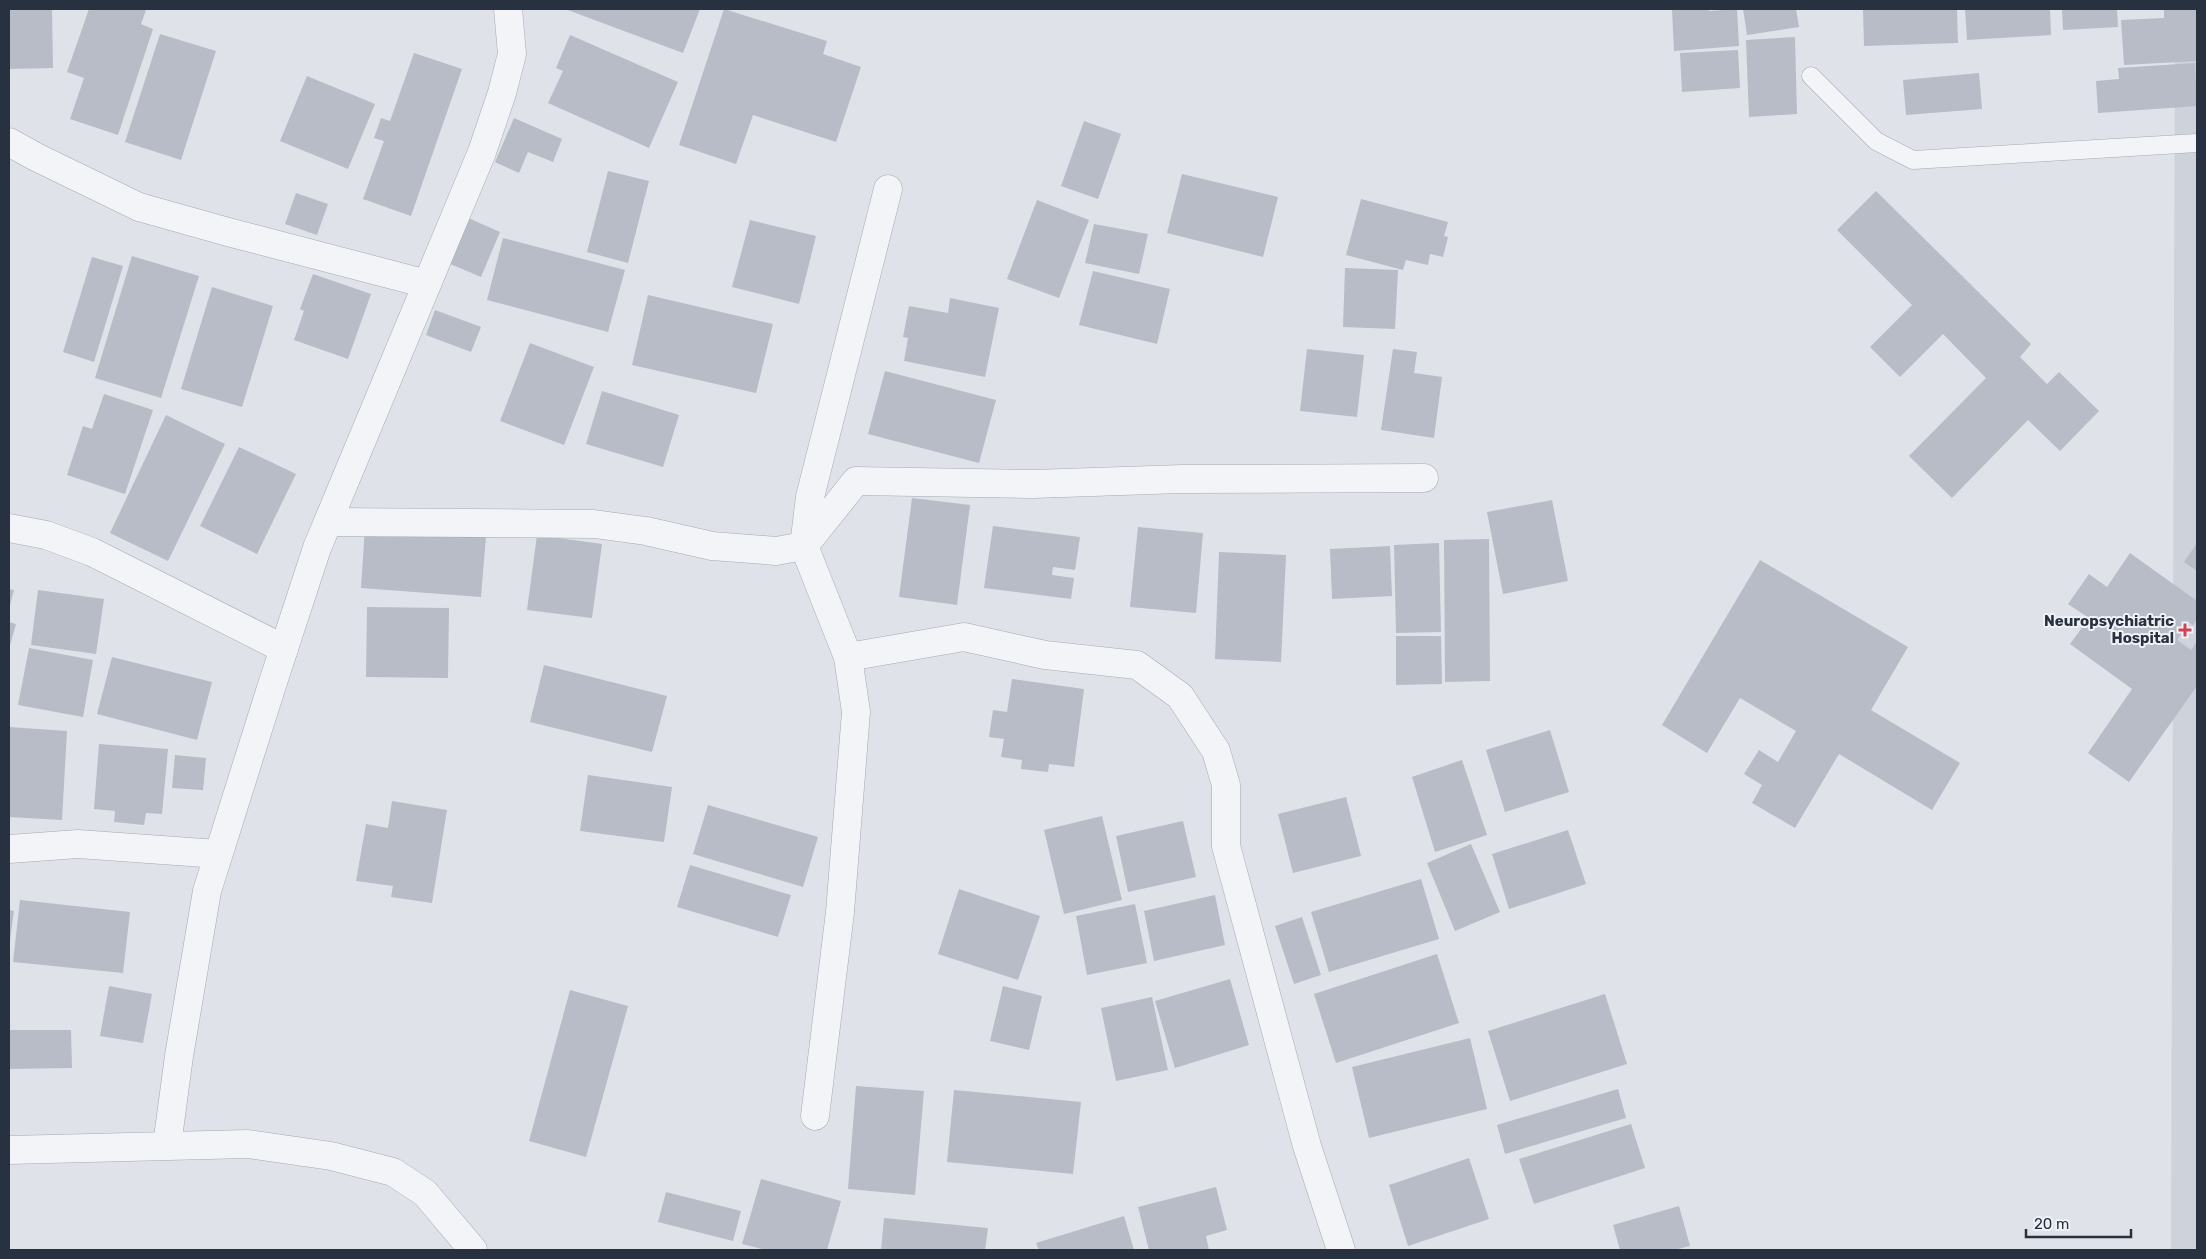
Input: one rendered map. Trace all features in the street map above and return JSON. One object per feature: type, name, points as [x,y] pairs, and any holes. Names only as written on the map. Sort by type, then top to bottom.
[{"type":"street","points":[[167,1145],[179,1056],[207,891],[218,854],[284,649],[328,522],[482,152],[502,93],[512,54],[508,9]]},
{"type":"street","points":[[9,142],[36,158],[139,207],[428,284]]},
{"type":"street","points":[[815,1116],[840,912],[856,712],[848,657],[804,546],[810,497],[888,189]]},
{"type":"street","points":[[328,522],[594,524],[646,531],[712,546],[776,550],[804,546],[856,481],[1033,484],[1182,479],[1424,478]]},
{"type":"street","points":[[9,528],[46,535],[92,552],[284,649]]},
{"type":"street","points":[[848,657],[964,637],[1044,656],[1137,665],[1180,696],[1216,751],[1226,785],[1226,846],[1307,1146],[1340,1250]]},
{"type":"street","points":[[9,849],[78,844],[218,854]]},
{"type":"street","points":[[9,1150],[248,1144],[331,1156],[393,1172],[425,1193],[474,1250]]},
{"type":"lane","points":[[1811,76],[1876,141],[1913,160],[2197,143]]},
{"type":"shaded area","name":"Neuropsychiatric Hospital","points":[[2175,9],[2197,9],[2197,1250],[2171,1250]]},
{"type":"building","points":[[9,9],[52,9],[53,68],[9,69]]},
{"type":"building","points":[[89,9],[146,10],[141,24],[153,29],[118,135],[70,119],[84,78],[67,72]]},
{"type":"building","points":[[565,9],[700,9],[683,53]]},
{"type":"building","points":[[724,9],[827,41],[823,54],[861,67],[836,142],[753,115],[736,164],[679,145]]},
{"type":"building","points":[[1672,9],[1709,9],[1709,11],[1737,9],[1739,46],[1674,51]]},
{"type":"building","points":[[1743,9],[1796,9],[1799,27],[1747,35]]},
{"type":"building","points":[[1863,9],[1957,9],[1958,43],[1864,46]]},
{"type":"building","points":[[1965,9],[2050,9],[2051,35],[1967,40]]},
{"type":"building","points":[[2062,9],[2117,9],[2118,27],[2063,30]]},
{"type":"building","points":[[2164,9],[2197,9],[2197,61],[2124,65],[2121,20],[2164,18]]},
{"type":"building","points":[[160,34],[216,51],[181,160],[125,142]]},
{"type":"building","points":[[570,35],[678,82],[649,148],[548,103],[563,71],[556,68]]},
{"type":"building","points":[[1795,37],[1797,114],[1749,117],[1746,40]]},
{"type":"building","points":[[1738,50],[1740,88],[1682,92],[1680,53]]},
{"type":"building","points":[[414,53],[462,69],[411,216],[363,199],[384,141],[374,138],[381,118],[390,121]]},
{"type":"building","points":[[2195,63],[2197,106],[2098,113],[2096,81],[2119,79],[2118,68]]},
{"type":"building","points":[[1979,73],[1982,109],[1906,115],[1903,80]]},
{"type":"building","points":[[307,76],[375,104],[348,169],[280,141]]},
{"type":"building","points":[[514,118],[562,139],[553,162],[528,152],[519,173],[495,162]]},
{"type":"building","points":[[1084,121],[1121,134],[1098,199],[1061,186]]},
{"type":"building","points":[[608,171],[649,181],[628,263],[587,252]]},
{"type":"building","points":[[1182,174],[1278,197],[1263,257],[1167,233]]},
{"type":"building","points":[[1876,191],[2031,344],[2020,357],[2047,384],[2059,372],[2099,411],[2060,451],[2028,420],[1952,498],[1909,456],[1986,378],[1943,334],[1900,377],[1870,347],[1912,305],[1837,230]]},
{"type":"building","points":[[296,193],[328,204],[317,235],[285,224]]},
{"type":"building","points":[[1361,199],[1448,222],[1444,236],[1448,237],[1443,257],[1430,254],[1428,265],[1406,260],[1403,270],[1346,255]]},
{"type":"building","points":[[1037,200],[1089,220],[1059,298],[1007,279]]},
{"type":"building","points":[[466,217],[500,232],[481,277],[448,263]]},
{"type":"building","points":[[750,220],[816,236],[799,304],[732,287]]},
{"type":"building","points":[[1094,224],[1148,234],[1139,274],[1085,263]]},
{"type":"building","points":[[503,238],[625,270],[608,332],[487,300]]},
{"type":"building","points":[[132,256],[199,276],[161,398],[95,378]]},
{"type":"building","points":[[92,257],[123,266],[94,362],[63,352]]},
{"type":"building","points":[[1345,268],[1398,270],[1395,329],[1343,327]]},
{"type":"building","points":[[1093,271],[1170,289],[1157,344],[1079,325]]},
{"type":"building","points":[[313,274],[371,294],[348,359],[294,340],[304,311],[300,309]]},
{"type":"building","points":[[212,287],[273,306],[242,407],[181,389]]},
{"type":"building","points":[[648,295],[773,324],[756,393],[632,365]]},
{"type":"building","points":[[950,298],[999,308],[985,377],[904,361],[908,338],[903,337],[909,306],[948,313]]},
{"type":"building","points":[[435,310],[481,327],[471,352],[426,335]]},
{"type":"building","points":[[530,343],[594,367],[564,445],[500,421]]},
{"type":"building","points":[[1307,349],[1364,355],[1357,417],[1300,411]]},
{"type":"building","points":[[1393,349],[1417,352],[1414,373],[1442,377],[1434,438],[1381,430]]},
{"type":"building","points":[[885,371],[996,400],[979,463],[868,434]]},
{"type":"building","points":[[602,391],[679,415],[663,467],[586,444]]},
{"type":"building","points":[[104,394],[153,410],[125,494],[67,475],[83,426],[92,429]]},
{"type":"building","points":[[166,415],[225,444],[168,561],[110,533]]},
{"type":"building","points":[[239,447],[296,474],[257,554],[200,526]]},
{"type":"building","points":[[912,498],[970,505],[957,605],[899,597]]},
{"type":"building","points":[[1552,500],[1568,581],[1503,594],[1487,512]]},
{"type":"building","points":[[993,526],[1080,537],[1075,570],[1053,567],[1052,575],[1074,578],[1071,599],[984,588]]},
{"type":"building","points":[[365,527],[486,536],[481,597],[361,588]]},
{"type":"building","points":[[1138,527],[1203,533],[1196,613],[1130,607]]},
{"type":"building","points":[[537,535],[602,544],[592,618],[527,610]]},
{"type":"building","points":[[1489,539],[1490,681],[1445,682],[1444,540]]},
{"type":"building","points":[[1439,543],[1441,632],[1396,633],[1394,545]]},
{"type":"building","points":[[2197,543],[2197,571],[2184,562]]},
{"type":"building","points":[[1390,546],[1392,596],[1332,599],[1330,549]]},
{"type":"building","points":[[1219,552],[1286,555],[1281,662],[1215,659]]},
{"type":"building","points":[[2130,553],[2197,601],[2197,619],[2193,625],[2189,622],[2177,640],[2191,650],[2197,641],[2197,686],[2129,782],[2088,753],[2132,689],[2070,644],[2089,618],[2068,604],[2089,574],[2107,587]]},
{"type":"building","points":[[1760,560],[1908,647],[1871,710],[1960,763],[1932,810],[1839,754],[1795,828],[1752,803],[1762,785],[1744,774],[1759,750],[1778,762],[1796,731],[1740,698],[1707,753],[1662,725]]},
{"type":"building","points":[[9,589],[14,590],[9,609]]},
{"type":"building","points":[[38,590],[104,599],[96,654],[31,645]]},
{"type":"building","points":[[367,607],[449,608],[448,678],[366,677]]},
{"type":"building","points":[[9,622],[16,624],[9,649]]},
{"type":"building","points":[[1396,636],[1441,636],[1442,684],[1396,685]]},
{"type":"building","points":[[29,648],[93,660],[83,717],[18,705]]},
{"type":"building","points":[[112,657],[212,682],[197,740],[97,714]]},
{"type":"building","points":[[544,665],[667,696],[652,752],[530,722]]},
{"type":"building","points":[[1012,679],[1084,689],[1074,767],[1049,764],[1048,772],[1021,769],[1022,760],[1001,757],[1004,739],[989,737],[993,710],[1007,712]]},
{"type":"building","points":[[9,727],[67,731],[62,820],[9,817]]},
{"type":"building","points":[[1550,730],[1569,792],[1505,812],[1486,750]]},
{"type":"building","points":[[99,744],[168,749],[162,814],[146,813],[144,825],[114,822],[115,811],[94,809]]},
{"type":"building","points":[[175,755],[206,758],[203,790],[172,788]]},
{"type":"building","points":[[1462,760],[1487,835],[1435,852],[1412,777]]},
{"type":"building","points":[[588,775],[672,787],[664,842],[580,831]]},
{"type":"building","points":[[1346,797],[1361,856],[1293,873],[1278,814]]},
{"type":"building","points":[[392,801],[447,810],[432,903],[391,897],[393,886],[356,881],[366,824],[388,828]]},
{"type":"building","points":[[708,805],[818,837],[803,887],[693,854]]},
{"type":"building","points":[[1102,816],[1122,900],[1064,914],[1044,830]]},
{"type":"building","points":[[1183,821],[1196,877],[1128,892],[1116,836]]},
{"type":"building","points":[[1568,830],[1586,884],[1509,909],[1492,854]]},
{"type":"building","points":[[1471,844],[1500,912],[1455,931],[1427,863]]},
{"type":"building","points":[[690,865],[791,895],[778,937],[677,907]]},
{"type":"building","points":[[1421,879],[1439,939],[1329,972],[1311,912]]},
{"type":"building","points":[[959,889],[1040,916],[1018,980],[938,954]]},
{"type":"building","points":[[1215,895],[1225,945],[1154,961],[1144,911]]},
{"type":"building","points":[[20,900],[130,912],[123,973],[13,962]]},
{"type":"building","points":[[1135,904],[1147,963],[1087,975],[1076,916]]},
{"type":"building","points":[[9,910],[14,911],[10,940],[9,940]]},
{"type":"building","points":[[1302,917],[1321,975],[1294,984],[1275,926]]},
{"type":"building","points":[[1437,954],[1459,1023],[1336,1063],[1314,994]]},
{"type":"building","points":[[1230,979],[1249,1045],[1175,1068],[1155,1001]]},
{"type":"building","points":[[109,986],[152,994],[143,1043],[100,1036]]},
{"type":"building","points":[[1003,986],[1042,996],[1029,1050],[990,1041]]},
{"type":"building","points":[[570,990],[628,1006],[586,1157],[529,1141]]},
{"type":"building","points":[[1605,994],[1627,1064],[1510,1101],[1488,1031]]},
{"type":"building","points":[[1152,997],[1168,1070],[1116,1081],[1101,1008]]},
{"type":"building","points":[[9,1030],[71,1030],[72,1068],[9,1069]]},
{"type":"building","points":[[1470,1038],[1487,1109],[1369,1138],[1352,1067]]},
{"type":"building","points":[[856,1086],[924,1091],[915,1195],[848,1189]]},
{"type":"building","points":[[1618,1089],[1626,1118],[1505,1154],[1497,1125]]},
{"type":"building","points":[[954,1090],[1081,1102],[1073,1174],[947,1162]]},
{"type":"building","points":[[1631,1124],[1645,1168],[1534,1204],[1519,1159]]},
{"type":"building","points":[[1469,1158],[1489,1219],[1408,1246],[1389,1185]]},
{"type":"building","points":[[761,1179],[841,1201],[827,1250],[766,1250],[742,1244]]},
{"type":"building","points":[[1216,1187],[1227,1230],[1206,1236],[1209,1250],[1149,1250],[1138,1207]]},
{"type":"building","points":[[666,1192],[741,1211],[733,1241],[658,1222]]},
{"type":"building","points":[[1679,1206],[1690,1246],[1674,1250],[1620,1250],[1613,1225]]},
{"type":"building","points":[[1124,1216],[1134,1250],[1039,1250],[1036,1243]]},
{"type":"building","points":[[884,1218],[988,1228],[985,1250],[881,1250]]},
{"type":"place","name":"Neuropsychiatric Hospital","points":[[2185,630]]}]
